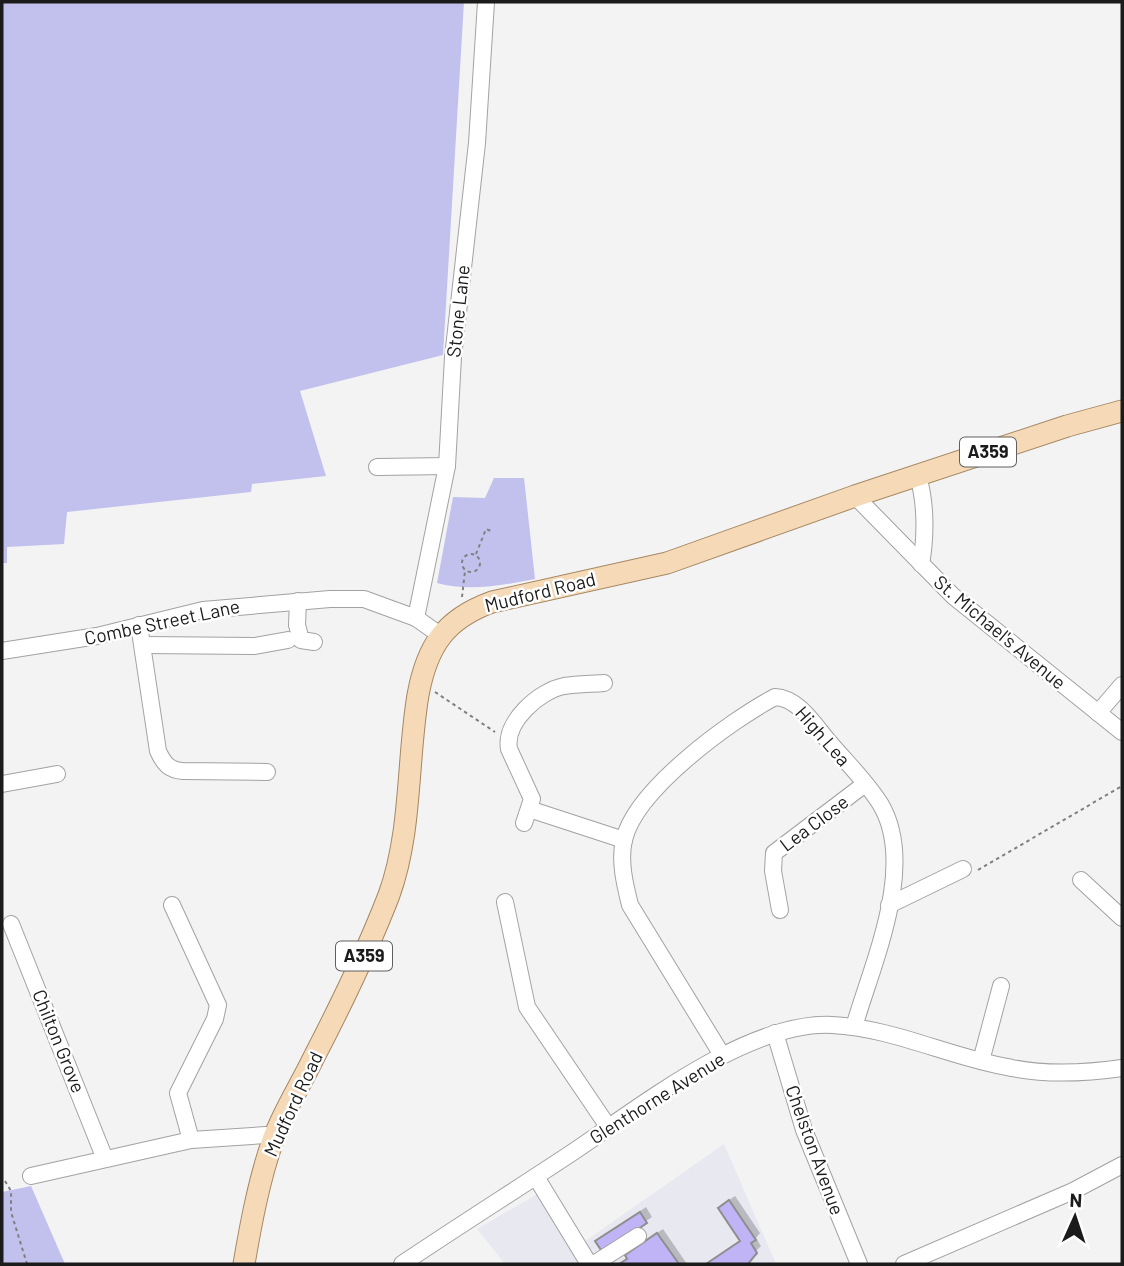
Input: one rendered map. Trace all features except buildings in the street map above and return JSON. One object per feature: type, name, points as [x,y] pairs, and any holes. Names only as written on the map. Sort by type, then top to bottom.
[{"type":"main road","name":"Mudford Road","points":[[244,1264],[259,1190],[274,1137],[354,978],[390,892],[402,834],[420,683],[429,655],[440,635],[468,611],[492,602],[667,563],[855,496],[1067,426],[1122,411]]},
{"type":"street","name":"Stone Lane","points":[[416,618],[447,466],[453,357],[477,143],[486,2]]},
{"type":"street","points":[[377,467],[447,466]]},
{"type":"street","points":[[918,475],[923,492],[922,535],[925,542],[921,564]]},
{"type":"street","name":"St. Michael's Avenue","points":[[855,496],[953,596],[1122,732]]},
{"type":"street","name":"Combe Street Lane","points":[[2,651],[62,643],[235,605],[298,601],[364,599],[416,618],[440,635]]},
{"type":"street","points":[[298,601],[297,625],[302,640],[314,642]]},
{"type":"street","points":[[139,625],[158,751],[171,770],[267,772]]},
{"type":"street","points":[[143,645],[255,646],[288,640]]},
{"type":"street","points":[[604,683],[562,687],[543,696],[513,724],[507,740],[527,809],[624,840]]},
{"type":"street","points":[[1097,713],[1122,685]]},
{"type":"street","name":"High Lea","points":[[722,1055],[641,927],[630,905],[625,883],[624,840],[641,802],[657,785],[745,716],[775,697],[793,701],[865,783],[882,806],[894,840],[895,872],[889,905],[853,1027]]},
{"type":"street","points":[[2,784],[61,773]]},
{"type":"street","name":"Lea Close","points":[[779,910],[773,871],[774,853],[865,783]]},
{"type":"street","points":[[889,905],[963,869]]},
{"type":"street","points":[[1081,880],[1122,918]]},
{"type":"street","points":[[505,902],[527,1007],[609,1128]]},
{"type":"street","points":[[172,905],[218,1005],[215,1019],[178,1093],[191,1140]]},
{"type":"street","name":"Chilton Grove","points":[[11,924],[105,1159]]},
{"type":"street","points":[[981,1061],[1001,986]]},
{"type":"street","name":"Glenthorne Avenue","points":[[402,1264],[722,1055],[775,1033],[812,1025],[853,1027],[917,1041],[1013,1069],[1048,1072],[1122,1068]]},
{"type":"street","name":"Chelston Avenue","points":[[775,1033],[804,1130],[859,1264]]},
{"type":"street","points":[[31,1176],[191,1140],[274,1137]]},
{"type":"street","points":[[904,1264],[1073,1191],[1122,1165]]},
{"type":"street","points":[[536,1177],[589,1264]]},
{"type":"street","points":[[594,1264],[638,1236]]},
{"type":"path","points":[[475,555],[486,529],[491,531]]},
{"type":"path","points":[[476,538],[481,540]]},
{"type":"path","points":[[461,601],[465,570],[463,559],[470,554],[480,559],[479,568],[471,572],[465,570]]},
{"type":"path","points":[[420,683],[507,740]]},
{"type":"path","points":[[963,869],[980,870],[1122,786]]},
{"type":"path","points":[[5,1181],[11,1191],[11,1212],[26,1264]]},
{"type":"shaded area","points":[[2,2],[464,2],[443,355],[300,391],[326,476],[252,484],[251,492],[67,512],[64,544],[7,547],[7,563],[2,563]]},
{"type":"shaded area","points":[[494,478],[524,478],[535,579],[473,587],[437,583],[453,497],[485,498]]},
{"type":"shaded area","points":[[724,1144],[776,1264],[505,1264],[477,1229],[546,1189],[581,1244]]},
{"type":"shaded area","points":[[31,1186],[65,1264],[2,1264],[2,1192]]}]
